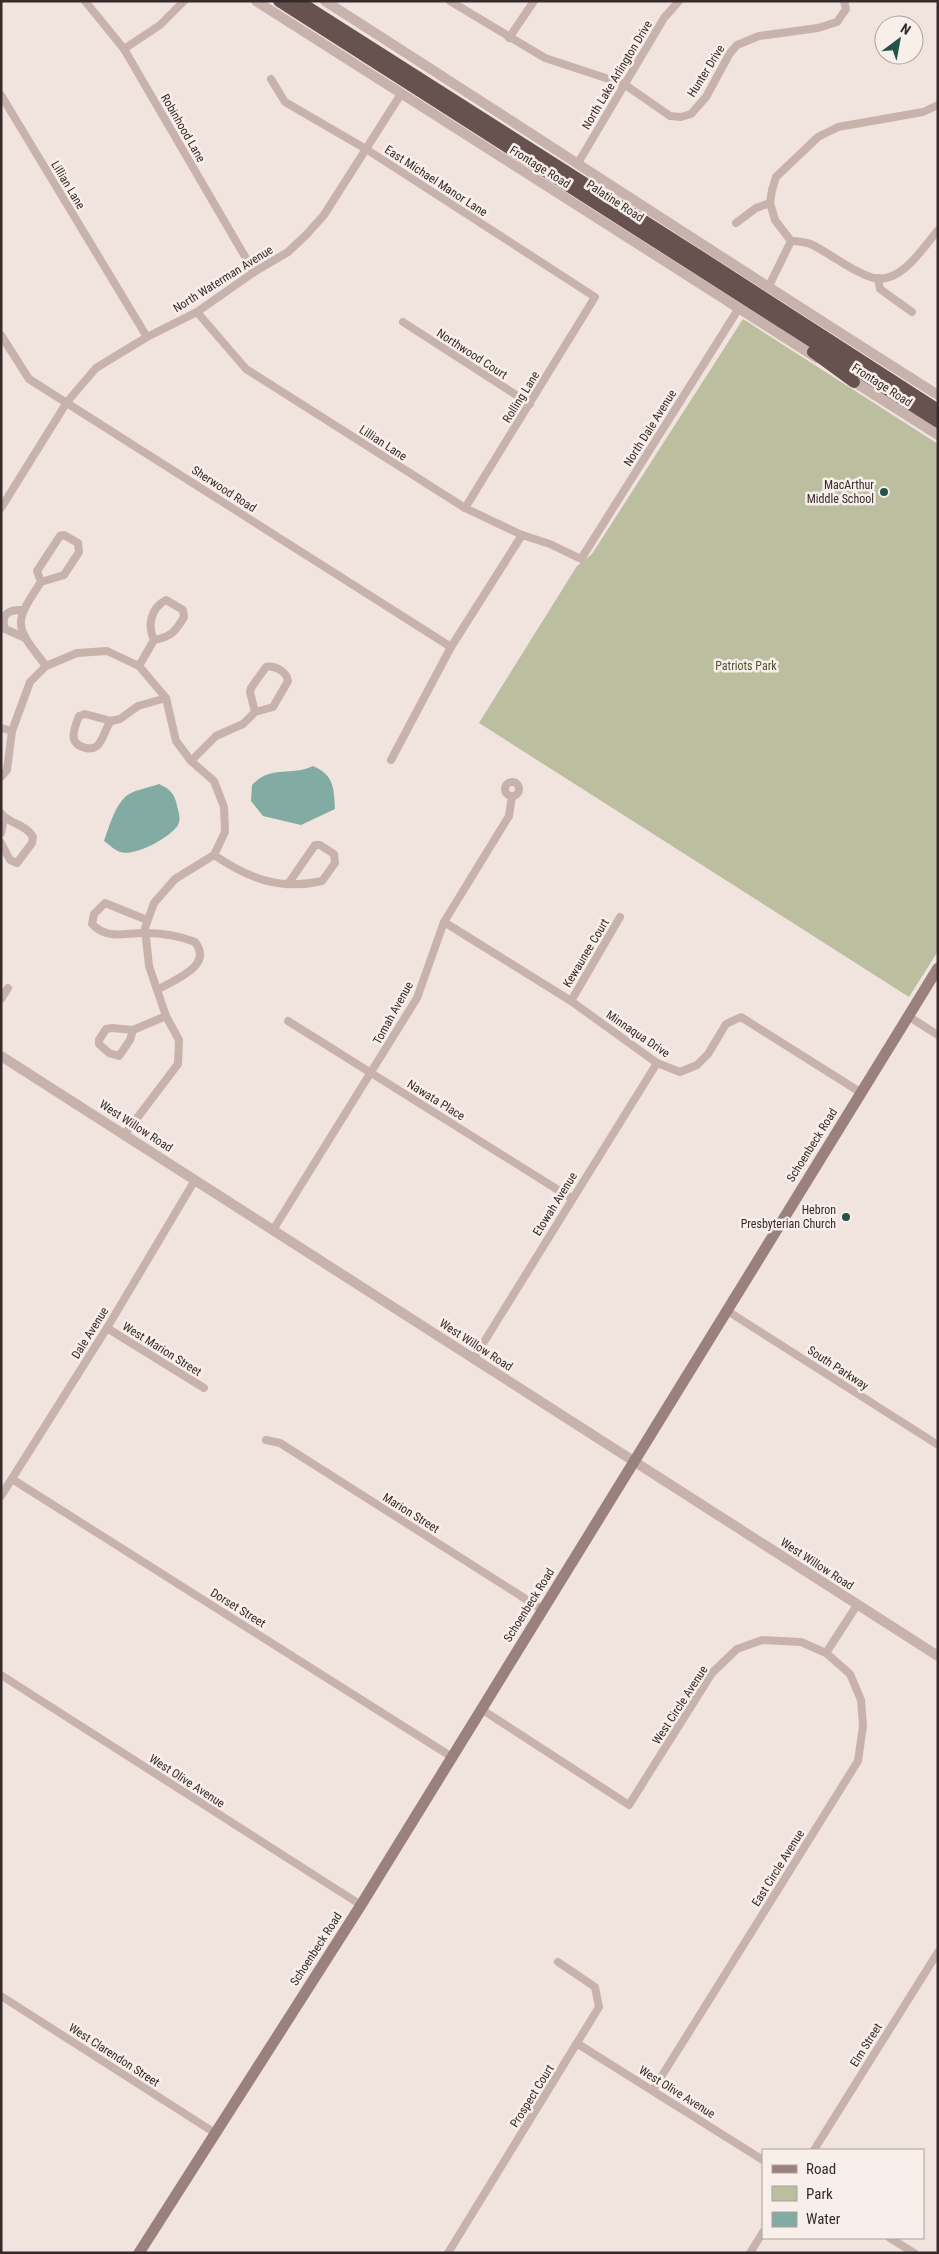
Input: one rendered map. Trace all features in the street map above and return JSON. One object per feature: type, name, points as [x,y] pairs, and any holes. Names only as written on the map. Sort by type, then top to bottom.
[{"type":"highway","name":"Palatine Road","points":[[279,1],[938,422]]},
{"type":"highway","name":"Palatine Road","points":[[298,1],[938,410]]},
{"type":"highway","points":[[689,264],[854,382]]},
{"type":"main road","name":"Schoenbeck Road","points":[[138,2253],[361,1906],[938,968]]},
{"type":"street","name":"Robinhood Lane","points":[[84,1],[124,49],[254,272]]},
{"type":"street","points":[[124,49],[160,25],[184,1]]},
{"type":"street","name":"Frontage Road","points":[[256,1],[938,436]]},
{"type":"street","name":"Frontage Road","points":[[325,1],[578,163],[768,288],[938,395]]},
{"type":"street","name":"Hunter Drive","points":[[450,1],[509,38],[556,63],[624,84],[670,116],[682,117],[691,114],[706,96],[730,53],[737,45],[759,36],[818,28],[837,22],[846,9],[844,1]]},
{"type":"street","points":[[509,38],[534,1]]},
{"type":"street","name":"North Lake Arlington Drive","points":[[578,163],[664,18],[679,1]]},
{"type":"street","name":"East Michael Manor Lane","points":[[271,79],[285,102],[366,150],[595,296]]},
{"type":"street","name":"North Waterman Avenue","points":[[1,508],[67,402],[96,368],[147,337],[197,312],[254,272],[288,252],[324,215],[401,94]]},
{"type":"street","name":"Lillian Lane","points":[[1,95],[147,337]]},
{"type":"street","points":[[938,105],[923,112],[838,127],[818,137],[776,177],[770,203],[775,220],[791,241],[809,242],[865,275],[878,278],[886,278],[902,270],[915,258],[938,230]]},
{"type":"street","points":[[736,223],[756,208],[770,203]]},
{"type":"street","points":[[768,288],[791,241]]},
{"type":"street","points":[[878,278],[880,289],[912,312]]},
{"type":"street","name":"Rolling Lane","points":[[465,508],[595,296]]},
{"type":"street","name":"North Dale Avenue","points":[[581,559],[739,308]]},
{"type":"street","name":"Lillian Lane","points":[[197,312],[246,369],[465,508],[522,535],[550,544],[581,559]]},
{"type":"street","name":"Northwood Court","points":[[403,322],[530,404]]},
{"type":"street","name":"Sherwood Road","points":[[1,335],[29,379],[451,648]]},
{"type":"street","points":[[23,637],[22,610],[41,582],[60,578],[64,575],[79,552],[78,544],[64,535],[60,536],[37,571],[41,582]]},
{"type":"street","points":[[391,760],[451,648],[522,535]]},
{"type":"street","points":[[169,601],[183,610],[184,617],[174,633],[166,638],[154,640],[150,630],[150,620],[163,602],[169,601]]},
{"type":"street","points":[[22,610],[8,612],[3,622],[5,629],[23,637],[46,666]]},
{"type":"street","points":[[139,666],[154,640]]},
{"type":"street","points":[[1,777],[7,770],[12,731],[30,682],[46,666],[77,653],[107,651],[139,666],[166,698],[176,741],[191,762],[214,781],[224,807],[225,832],[214,854],[175,879],[154,903],[147,920],[145,933],[148,966],[166,1016],[179,1040],[178,1064],[125,1134]]},
{"type":"street","points":[[191,762],[216,736],[243,724],[255,712],[273,707],[288,685],[288,677],[274,667],[266,666],[251,688],[250,692],[255,712]]},
{"type":"street","points":[[111,721],[100,742],[95,747],[90,749],[74,743],[73,739],[79,716],[85,714],[111,721],[120,718],[143,704],[166,698]]},
{"type":"street","points":[[1,728],[12,731]]},
{"type":"street","name":"Tomah Avenue","points":[[272,1230],[417,998],[444,922],[509,816],[512,796]]},
{"type":"street","points":[[1,833],[3,815],[29,831],[33,837],[32,843],[17,863],[10,860],[1,843]]},
{"type":"street","points":[[214,854],[243,873],[277,884],[288,884],[322,881],[335,863],[334,854],[320,844],[315,845],[288,884]]},
{"type":"street","points":[[147,920],[105,903],[101,904],[92,919],[92,924],[103,933],[122,935],[145,933],[188,939],[195,942],[201,951],[201,959],[196,966],[156,990]]},
{"type":"street","name":"Kewaunee Court","points":[[571,1001],[620,917]]},
{"type":"street","name":"Minnaqua Drive","points":[[444,922],[571,1001],[657,1063],[680,1072],[697,1065],[708,1054],[726,1024],[741,1017],[860,1092]]},
{"type":"street","points":[[1,999],[8,988]]},
{"type":"street","points":[[134,1030],[130,1040],[119,1056],[109,1053],[99,1044],[99,1040],[106,1029],[134,1030],[166,1016]]},
{"type":"street","points":[[908,1016],[938,1035]]},
{"type":"street","name":"Nawata Place","points":[[288,1021],[572,1198]]},
{"type":"street","name":"West Willow Road","points":[[1,1056],[938,1656]]},
{"type":"street","name":"Etowah Avenue","points":[[474,1358],[657,1063]]},
{"type":"street","name":"Dale Avenue","points":[[1,1496],[107,1328],[195,1180]]},
{"type":"street","name":"South Parkway","points":[[726,1310],[938,1445]]},
{"type":"street","name":"West Marion Street","points":[[107,1328],[204,1388]]},
{"type":"street","name":"Marion Street","points":[[266,1440],[280,1443],[543,1610]]},
{"type":"street","name":"Dorset Street","points":[[12,1479],[452,1756]]},
{"type":"street","points":[[826,1653],[857,1605]]},
{"type":"street","name":"West Circle Avenue","points":[[481,1709],[629,1805],[712,1673],[737,1650],[762,1640],[801,1642],[826,1653]]},
{"type":"street","name":"East Circle Avenue","points":[[653,2090],[858,1761],[863,1726],[861,1700],[850,1674],[826,1653]]},
{"type":"street","name":"West Olive Avenue","points":[[1,1675],[361,1906]]},
{"type":"street","name":"Elm Street","points":[[815,2149],[938,1952]]},
{"type":"street","name":"Prospect Court","points":[[448,2253],[599,2007],[595,1987],[558,1962]]},
{"type":"street","name":"West Clarendon Street","points":[[1,1996],[215,2133]]},
{"type":"street","name":"West Olive Avenue","points":[[578,2044],[762,2159]]},
{"type":"street","points":[[750,2253],[762,2234]]},
{"type":"street","points":[[892,2239],[914,2253]]},
{"type":"green space","name":"Patriots Park","points":[[743,319],[938,444],[938,951],[909,997],[479,723],[577,566],[592,554]]},
{"type":"water","points":[[313,766],[325,774],[332,783],[335,809],[301,825],[263,816],[251,801],[252,785],[259,779],[274,773],[297,771]]},
{"type":"water","points":[[159,784],[171,792],[175,798],[179,820],[174,830],[160,841],[134,852],[120,852],[104,841],[121,801],[136,791]]},
{"type":"place","name":"MacArthur Middle School","points":[[884,492]]},
{"type":"place","name":"Hebron Presbyterian Church","points":[[846,1217]]}]
